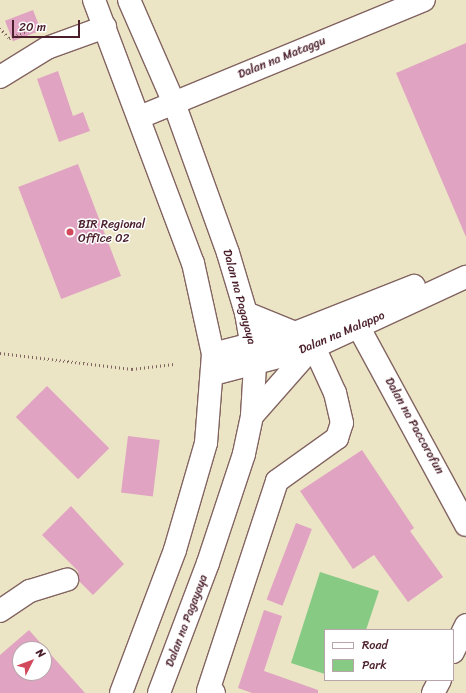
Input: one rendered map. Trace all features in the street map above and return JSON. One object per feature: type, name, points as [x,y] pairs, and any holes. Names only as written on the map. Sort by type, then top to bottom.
[{"type":"street","points":[[94,0],[140,117],[193,263],[213,364],[204,450],[175,550],[121,693]]},
{"type":"street","name":"Dalan na Pagayaya","points":[[129,0],[174,103],[228,253],[246,313],[254,355],[252,416],[244,454],[208,563],[159,693]]},
{"type":"street","name":"Dalan na Mataggu","points":[[140,117],[424,0]]},
{"type":"street","points":[[0,77],[47,48],[105,27]]},
{"type":"street","name":"Dalan na Malappo","points":[[254,355],[295,333],[352,313],[466,262]]},
{"type":"street","name":"Dalan na Malappo","points":[[213,364],[254,355],[312,348],[359,328],[466,277]]},
{"type":"street","points":[[246,313],[295,333]]},
{"type":"street","name":"Dalan na Paccorofun","points":[[359,328],[466,525]]},
{"type":"street","points":[[214,693],[208,691],[277,481],[337,438],[342,423],[335,393],[312,348],[252,416]]},
{"type":"street","points":[[0,611],[30,591],[67,580]]},
{"type":"street","points":[[454,650],[466,625]]},
{"type":"street","points":[[433,693],[439,681]]},
{"type":"path","points":[[0,28],[9,38],[32,29]]},
{"type":"path","points":[[0,353],[132,369],[174,364]]},
{"type":"green space","points":[[320,572],[379,591],[366,629],[324,629],[324,674],[291,663]]},
{"type":"building","points":[[33,10],[41,31],[13,41],[5,21]]},
{"type":"building","points":[[466,43],[466,237],[396,73]]},
{"type":"building","points":[[58,71],[73,116],[83,112],[90,131],[59,142],[37,79]]},
{"type":"building","name":"BIR Regional Office 02","points":[[78,164],[121,276],[61,299],[18,187]]},
{"type":"building","points":[[47,386],[109,448],[78,479],[16,417]]},
{"type":"building","points":[[128,436],[160,440],[153,496],[121,493]]},
{"type":"building","points":[[362,450],[414,528],[410,531],[443,577],[408,602],[374,555],[353,569],[300,491]]},
{"type":"building","points":[[71,506],[124,564],[93,595],[79,581],[78,571],[42,535]]},
{"type":"building","points":[[296,523],[312,529],[282,606],[267,600]]},
{"type":"building","points":[[264,610],[282,616],[264,671],[318,690],[318,693],[252,693],[238,688]]},
{"type":"building","points":[[29,630],[39,641],[16,641]]},
{"type":"building","points":[[12,645],[12,681],[52,681],[52,656],[85,693],[0,693],[0,655]]},
{"type":"place","name":"BIR Regional Office 02","points":[[70,232]]}]
